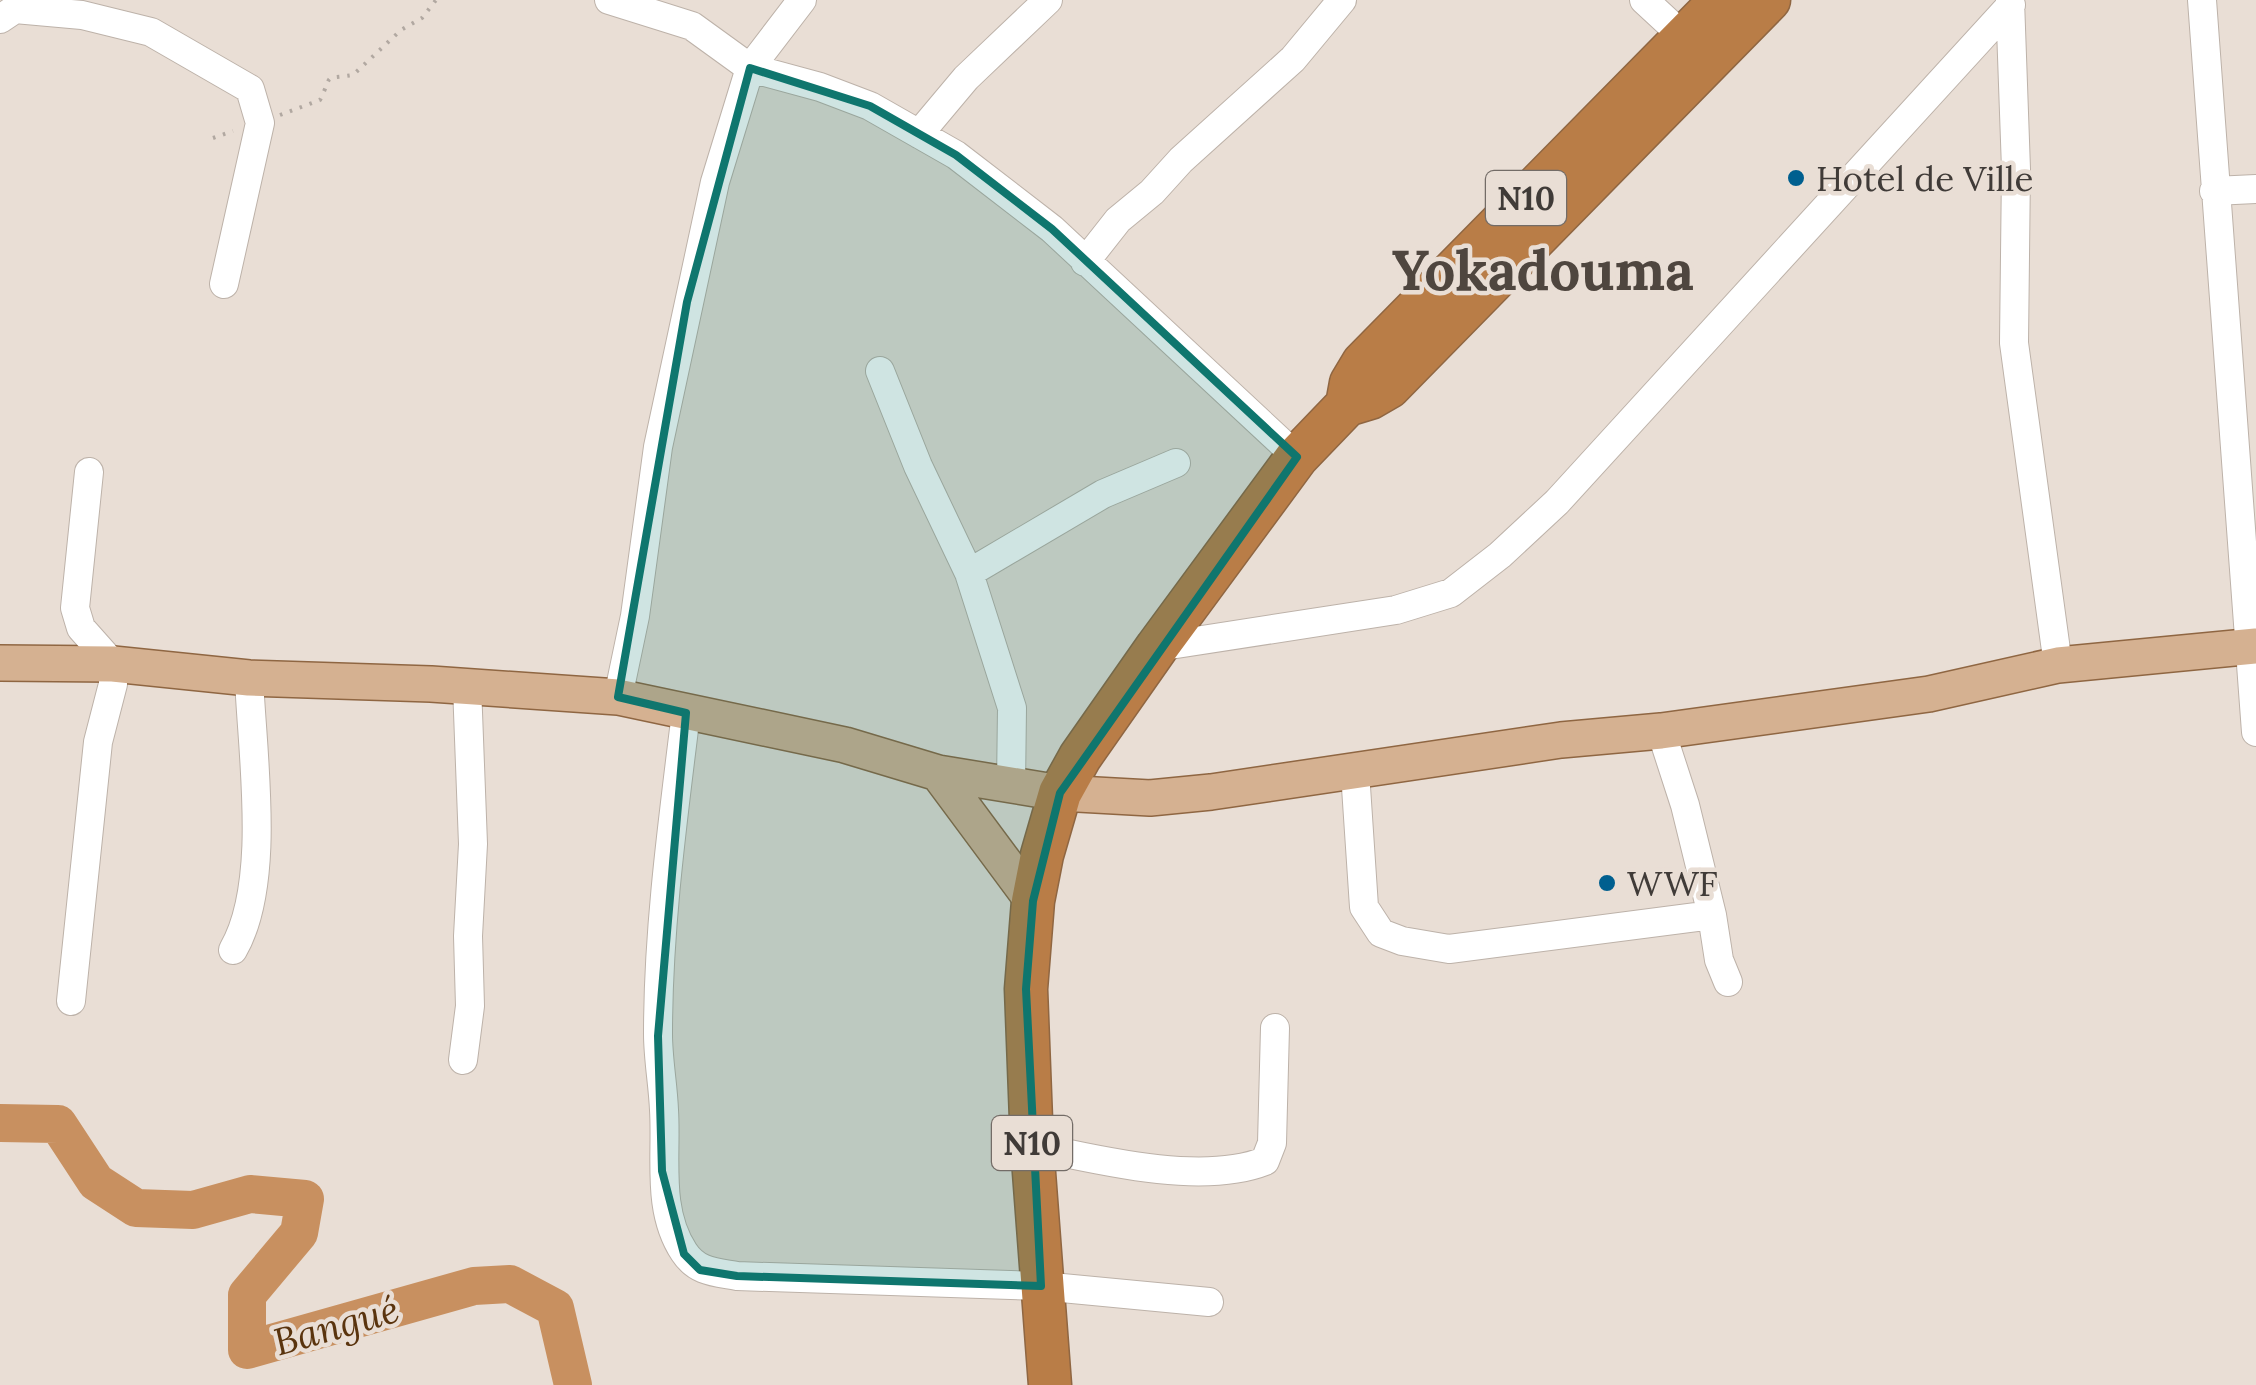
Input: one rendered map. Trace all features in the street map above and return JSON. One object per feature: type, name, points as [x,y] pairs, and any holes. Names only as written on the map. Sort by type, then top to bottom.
[{"type":"highway","name":"N10","points":[[1347,405],[1351,382],[1364,363],[1722,0]]},
{"type":"highway","name":"N10","points":[[1050,1385],[1032,1146],[1026,989],[1033,902],[1060,793],[1080,757],[1157,647],[1298,457],[1347,405],[1389,387],[1768,0]]},
{"type":"main road","points":[[0,663],[113,664],[249,678],[467,686],[618,697],[845,745],[938,773],[1060,793],[1150,798],[1561,740],[1661,731],[1929,694],[2058,665],[2253,646]]},
{"type":"main road","points":[[938,773],[1033,902]]},
{"type":"street","points":[[609,0],[692,26],[750,68],[820,87],[870,106],[956,155],[1007,192],[1298,457]]},
{"type":"street","points":[[618,697],[635,616],[658,447],[715,182],[750,68],[802,0]]},
{"type":"street","points":[[919,134],[966,78],[1048,0]]},
{"type":"street","points":[[1085,262],[1118,220],[1293,59],[1342,0]]},
{"type":"street","points":[[1644,0],[1684,37]]},
{"type":"street","points":[[2202,0],[2214,191],[2253,646],[2256,732]]},
{"type":"street","points":[[1157,647],[1396,610],[1451,593],[1500,555],[1557,502],[2010,2]]},
{"type":"street","points":[[2010,2],[2016,169],[2014,343],[2058,665]]},
{"type":"street","points":[[0,19],[15,9],[82,16],[150,32],[250,88],[260,123],[224,284]]},
{"type":"street","points":[[2214,191],[2256,189]]},
{"type":"street","points":[[880,370],[918,466],[969,574],[1012,708],[1011,786]]},
{"type":"street","points":[[969,574],[1103,494],[1176,463]]},
{"type":"street","points":[[70,1001],[98,742],[113,684],[113,664],[81,628],[75,608],[89,472]]},
{"type":"street","points":[[233,950],[244,932],[257,829],[249,678]]},
{"type":"street","points":[[463,1060],[470,1006],[472,844],[467,686]]},
{"type":"street","points":[[686,713],[671,842],[658,1036],[665,1114],[662,1171],[674,1233],[684,1254],[700,1270],[737,1276],[1041,1286],[1209,1302]]},
{"type":"street","points":[[1661,731],[1712,915],[1718,960],[1728,982]]},
{"type":"street","points":[[1355,772],[1364,907],[1381,933],[1449,950],[1712,915]]},
{"type":"street","points":[[1032,1146],[1110,1163],[1162,1169],[1245,1169],[1265,1161],[1272,1143],[1275,1028]]},
{"type":"path","points":[[213,138],[320,100],[325,81],[332,76],[353,75],[401,30],[422,18],[436,0]]},
{"type":"highlighted area","points":[[750,68],[870,106],[956,155],[1052,229],[1297,457],[1060,793],[1033,901],[1026,989],[1041,1286],[737,1276],[700,1270],[684,1254],[662,1171],[658,1036],[686,713],[618,697],[687,302]]},
{"type":"waterway","name":"Bangué","points":[[0,1123],[58,1124],[96,1182],[136,1208],[193,1210],[250,1194],[305,1199],[299,1233],[247,1295],[247,1350],[474,1286],[510,1284],[555,1308],[573,1385]]},
{"type":"place","name":"Hotel de Ville","points":[[1796,178]]},
{"type":"place","name":"WWF","points":[[1607,883]]},
{"type":"district","name":"Yokadouma","points":[[1543,270]]}]
